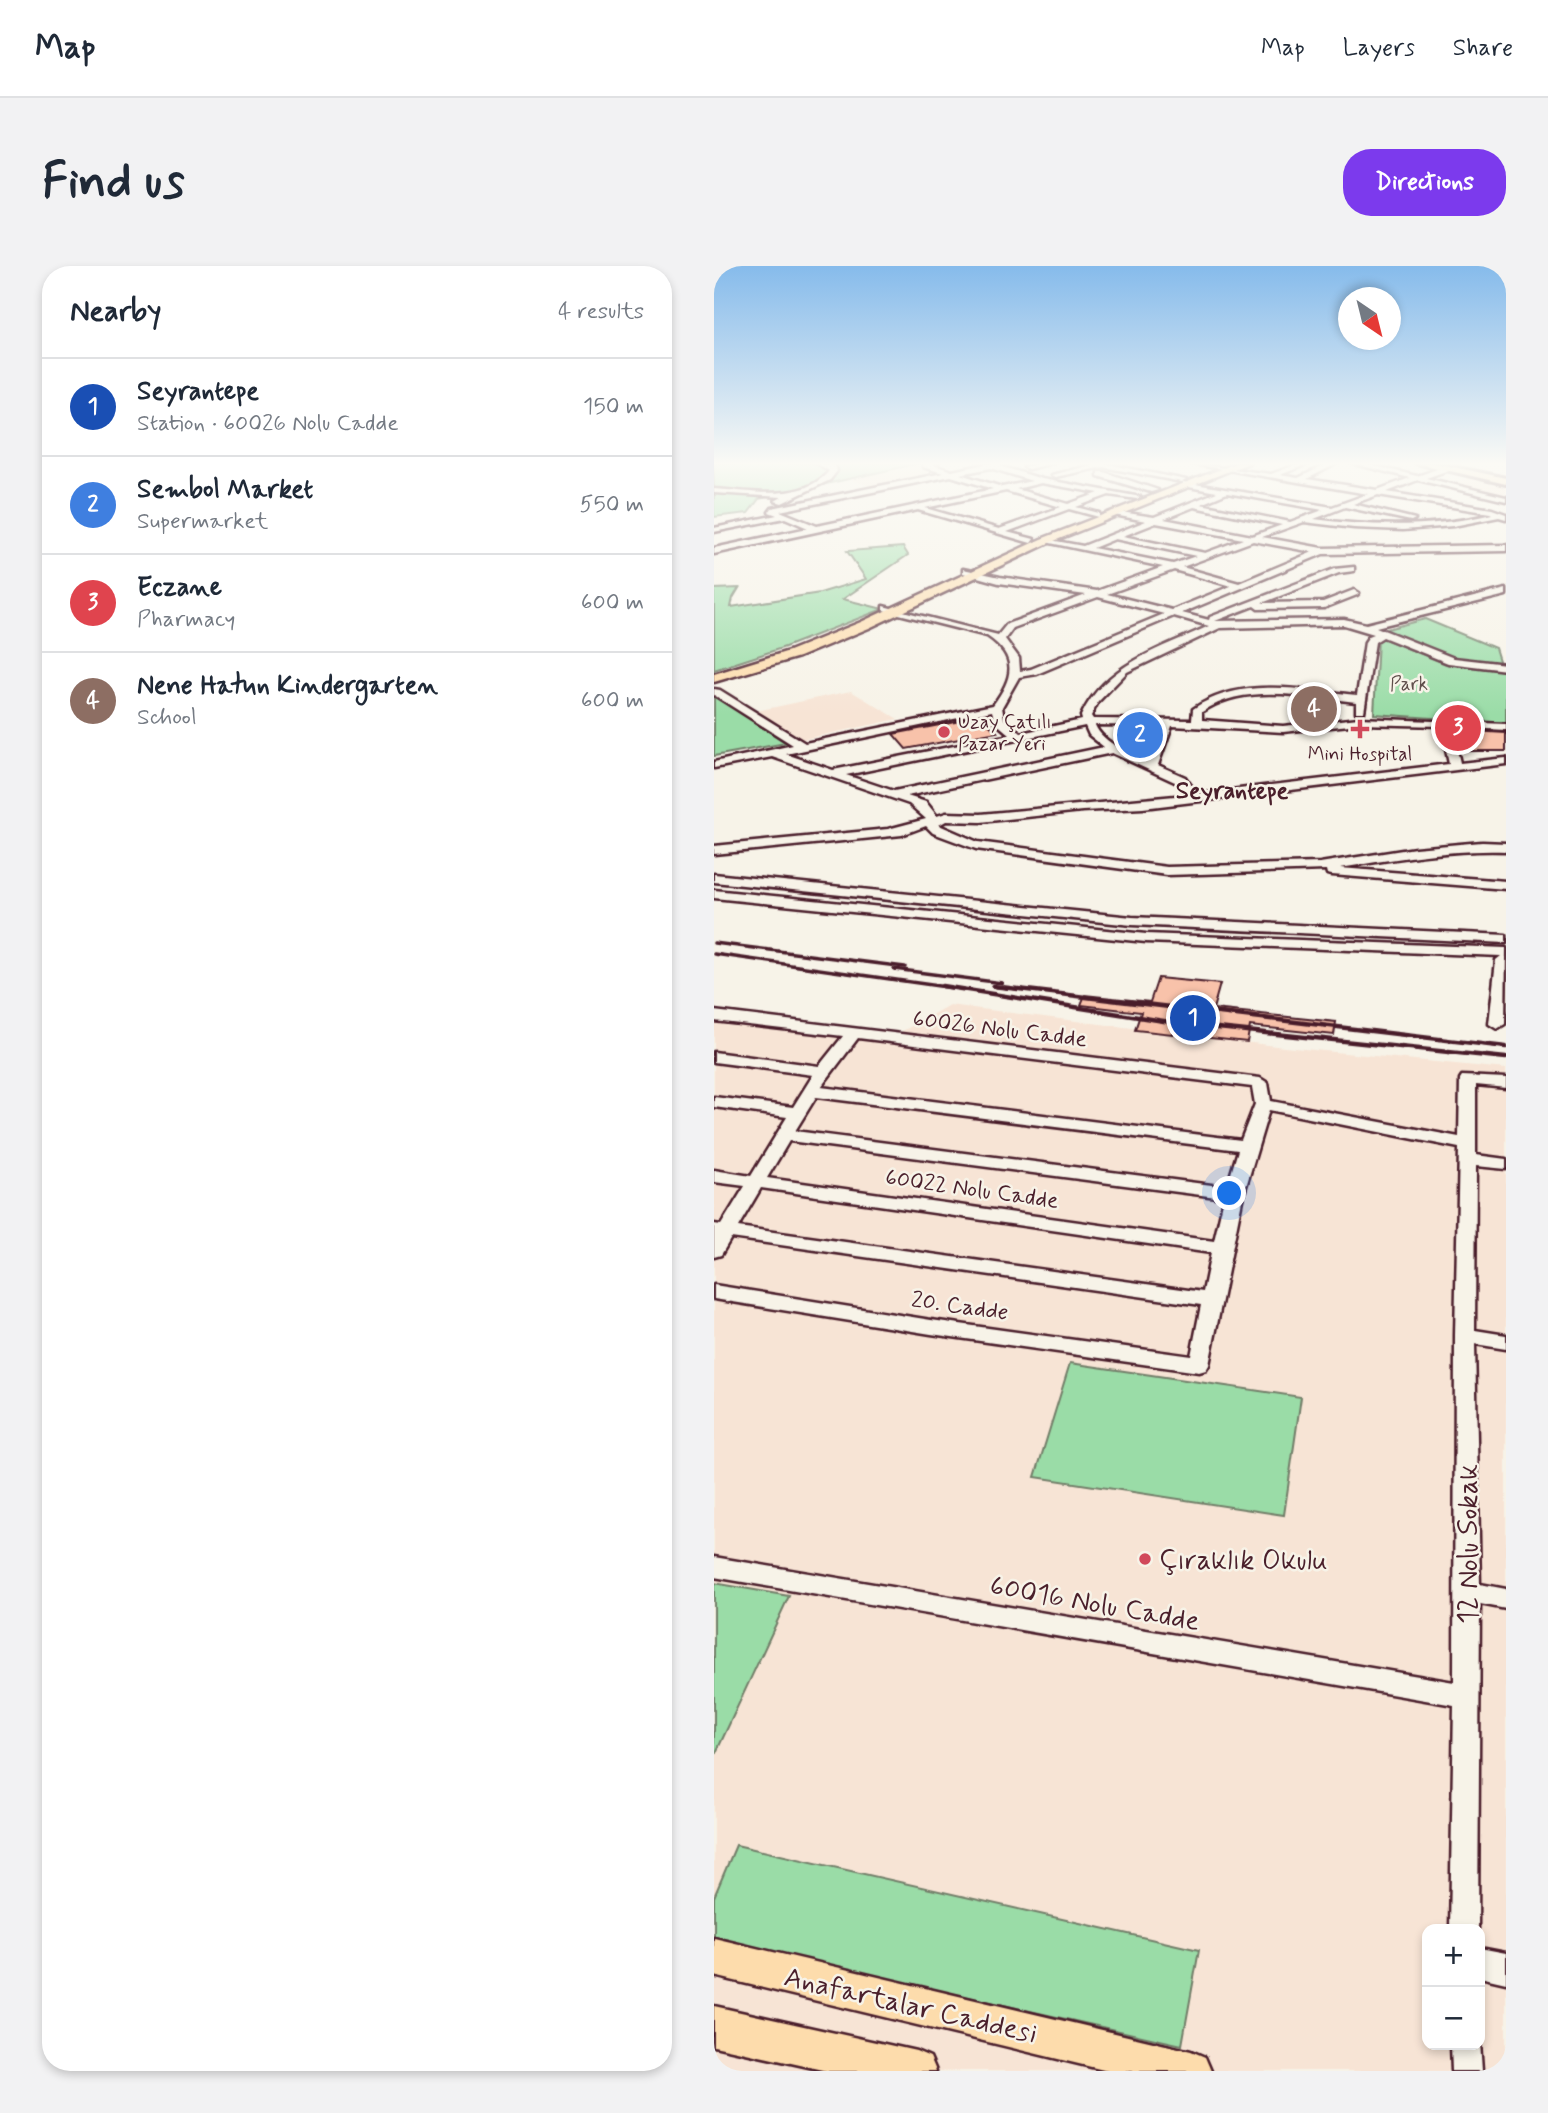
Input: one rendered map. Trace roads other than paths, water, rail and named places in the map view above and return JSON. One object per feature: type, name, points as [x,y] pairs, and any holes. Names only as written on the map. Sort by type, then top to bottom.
[{"type":"main road","points":[[970,573],[992,557],[1016,547]]},
{"type":"main road","points":[[714,675],[794,654],[1025,547]]},
{"type":"main road","name":"Anafartalar Caddesi","points":[[714,1957],[1191,2071]]},
{"type":"main road","points":[[714,2026],[916,2071]]},
{"type":"street","points":[[714,551],[733,547]]},
{"type":"street","points":[[1079,547],[1174,566],[1241,586]]},
{"type":"street","points":[[1084,549],[1088,547]]},
{"type":"street","points":[[1167,547],[1204,555]]},
{"type":"street","points":[[1000,639],[1010,626],[1225,547]]},
{"type":"street","points":[[1301,547],[1322,551],[1506,548]]},
{"type":"street","points":[[1017,674],[1033,672],[1322,551]]},
{"type":"street","points":[[1206,622],[1337,571],[1351,569]]},
{"type":"street","points":[[970,573],[1097,594],[1218,625],[1344,622],[1366,627],[1452,661],[1506,667]]},
{"type":"street","points":[[1366,627],[1506,592]]},
{"type":"street","points":[[1250,606],[1324,605],[1354,593]]},
{"type":"street","points":[[714,762],[997,708],[1011,691],[1017,674],[1007,645],[1000,639],[888,611]]},
{"type":"street","points":[[1194,798],[1181,779],[1113,749],[1093,733],[1086,716],[1093,701],[1106,685],[1124,670],[1218,625]]},
{"type":"street","points":[[1359,721],[1370,642],[1372,638],[1382,634]]},
{"type":"street","points":[[716,692],[802,746]]},
{"type":"street","points":[[1197,723],[1196,711],[1203,704],[1227,695],[1274,693],[1361,699]]},
{"type":"street","points":[[997,708],[999,719],[1018,736]]},
{"type":"street","points":[[832,774],[1090,722],[1197,723],[1283,729],[1359,721],[1506,727]]},
{"type":"street","points":[[1152,766],[1168,722]]},
{"type":"street","points":[[1446,723],[1455,767]]},
{"type":"street","points":[[892,796],[1113,749]]},
{"type":"street","points":[[771,752],[892,796],[966,819],[964,829],[976,845]]},
{"type":"street","points":[[714,850],[935,826],[964,829],[1107,808],[1506,761]]},
{"type":"street","points":[[913,802],[928,812],[935,826],[976,845],[1167,871],[1320,867],[1415,852],[1482,846],[1506,847]]},
{"type":"street","points":[[935,826],[959,816],[981,818],[1082,807],[1107,808]]},
{"type":"street","points":[[1320,867],[1336,872],[1506,885]]},
{"type":"street","points":[[714,878],[1132,921],[1506,939]]},
{"type":"street","points":[[714,894],[1146,938],[1505,957]]},
{"type":"street","points":[[714,903],[1147,946],[1505,957]]},
{"type":"street","points":[[1497,1024],[1505,957]]},
{"type":"street","name":"60026 Nolu Cadde","points":[[714,1016],[1260,1083],[1263,1104]]},
{"type":"street","points":[[714,1251],[719,1231],[757,1182],[823,1071],[853,1034]]},
{"type":"street","points":[[714,1057],[823,1071]]},
{"type":"street","name":"12 Nolu Sokak","points":[[1464,1924],[1468,1592],[1465,1335],[1468,1079],[1506,1083]]},
{"type":"street","points":[[811,1091],[1246,1146]]},
{"type":"street","points":[[714,1102],[797,1113]]},
{"type":"street","points":[[719,1231],[1212,1300],[1233,1193],[1246,1146],[1263,1104],[1466,1151],[1506,1164]]},
{"type":"street","points":[[785,1135],[1233,1193]]},
{"type":"street","name":"60022 Nolu Cadde","points":[[714,1176],[1222,1248]]},
{"type":"street","name":"20. Cadde","points":[[714,1292],[932,1327],[1199,1365],[1212,1300]]},
{"type":"street","points":[[1465,1335],[1506,1342]]},
{"type":"street","name":"60016 Nolu Cadde","points":[[714,1567],[1467,1696]]},
{"type":"street","points":[[1468,1592],[1506,1599]]},
{"type":"street","points":[[1485,1964],[1506,1968]]},
{"type":"street","points":[[1466,2050],[1467,2071]]},
{"type":"railway","points":[[714,943],[905,967]]},
{"type":"railway","points":[[714,954],[953,988]]},
{"type":"railway","points":[[894,969],[1002,983]]},
{"type":"railway","points":[[942,986],[1189,1025],[1506,1058]]},
{"type":"railway","points":[[992,986],[1008,988]]},
{"type":"railway","points":[[993,986],[1506,1047]]},
{"type":"place","name":"Nene Hatun Kindergarten","points":[[1314,709]]},
{"type":"place","name":"Eczane","points":[[1458,728]]},
{"type":"place","name":"Mini Hospital","points":[[1360,729]]},
{"type":"place","name":"Uzay Çatılı Pazar Yeri","points":[[944,732]]},
{"type":"place","name":"Sembol Market","points":[[1140,735]]},
{"type":"place","name":"Seyrantepe","points":[[1193,1018]]},
{"type":"place","name":"Çıraklık Okulu","points":[[1145,1559]]},
{"type":"district","name":"Seyrantepe","points":[[1232,790]]},
{"type":"park label","name":"Park","points":[[1409,683]]}]
